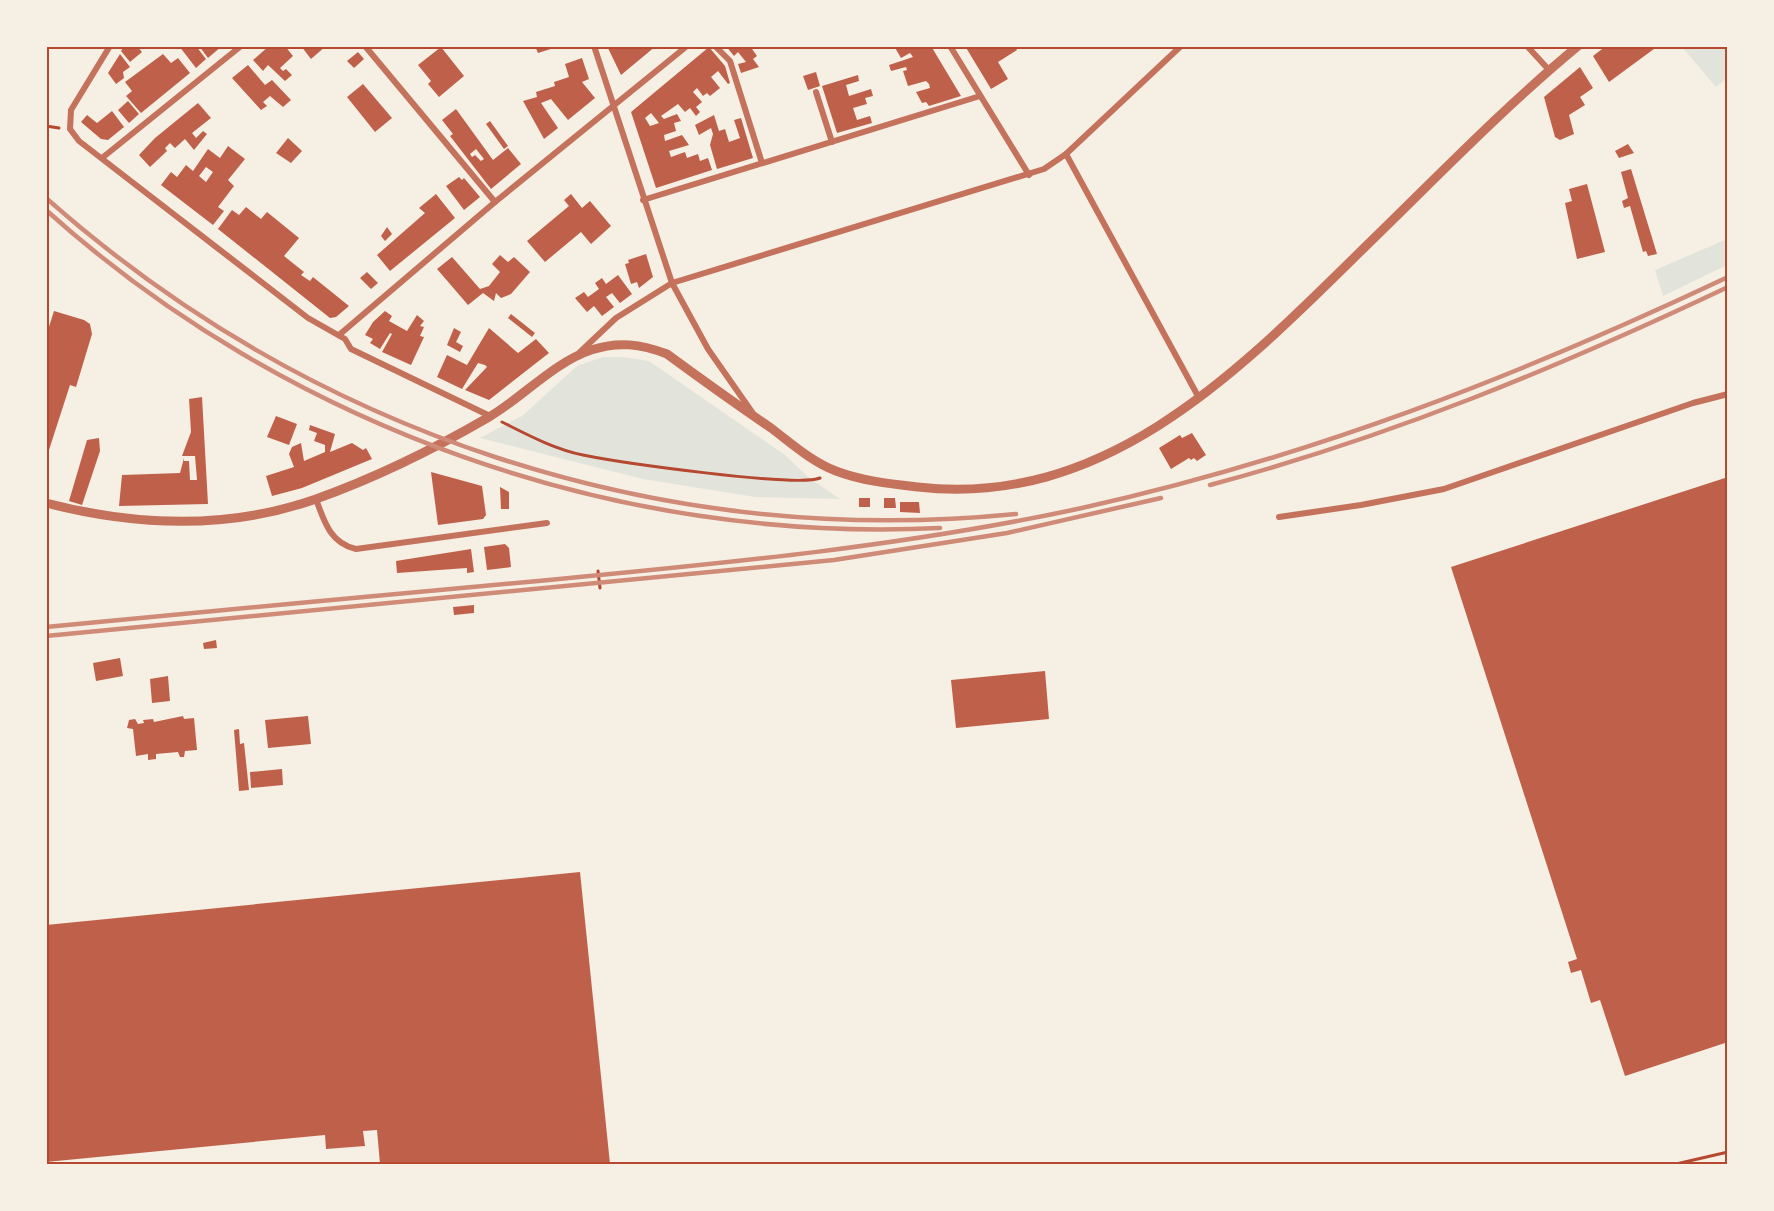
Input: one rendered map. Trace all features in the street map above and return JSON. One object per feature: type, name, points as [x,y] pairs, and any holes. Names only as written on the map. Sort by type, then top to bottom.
[{"type":"street","points":[[110,46],[71,110],[70,129],[102,158],[308,318],[339,335],[348,347],[490,416]]},
{"type":"street","points":[[102,158],[241,46]]},
{"type":"street","points":[[365,46],[495,202]]},
{"type":"street","points":[[594,46],[672,283],[708,349],[756,417]]},
{"type":"street","points":[[339,335],[495,202],[687,46]]},
{"type":"street","points":[[715,46],[730,61],[762,163]]},
{"type":"street","points":[[950,46],[1029,175]]},
{"type":"street","points":[[46,503],[120,519],[202,522],[257,515],[316,499],[406,460],[490,416],[577,355],[616,318],[672,283],[1044,169],[1066,154],[1181,46]]},
{"type":"street","points":[[1527,46],[1549,70]]},
{"type":"street","points":[[577,355],[611,345],[646,346],[667,354],[834,471],[871,480],[938,489],[982,489],[1022,483],[1062,472],[1103,456],[1199,398],[1257,353],[1472,142],[1578,46]]},
{"type":"street","points":[[816,92],[832,142]]},
{"type":"street","points":[[643,200],[980,96]]},
{"type":"street","points":[[1066,154],[1199,398]]},
{"type":"street","points":[[1279,517],[1361,505],[1444,489],[1681,407],[1728,394]]},
{"type":"street","points":[[316,499],[328,529],[336,541],[356,549],[547,523]]},
{"type":"path","points":[[490,416],[540,441],[582,455],[770,480],[816,480],[834,471]]},
{"type":"path","points":[[598,571],[600,588]]},
{"type":"path","points":[[1676,1164],[1728,1152]]},
{"type":"shaded area","points":[[1682,47],[1727,47],[1727,78],[1716,87]]},
{"type":"shaded area","points":[[1727,239],[1727,265],[1663,296],[1655,270]]},
{"type":"shaded area","points":[[603,357],[649,361],[785,455],[807,476],[840,499],[755,497],[643,479],[480,438],[522,416],[577,366]]},
{"type":"building","points":[[124,46],[137,46],[142,52],[130,62],[121,51]]},
{"type":"building","points":[[179,46],[196,46],[206,59],[196,68]]},
{"type":"building","points":[[199,46],[222,46],[208,58]]},
{"type":"building","points":[[269,46],[285,46],[293,56],[280,68],[283,71],[286,69],[292,75],[285,81],[268,65],[263,71],[253,60]]},
{"type":"building","points":[[301,46],[326,46],[311,59]]},
{"type":"building","points":[[535,46],[557,46],[557,47],[538,53]]},
{"type":"building","points":[[607,46],[618,48],[656,46],[621,75]]},
{"type":"building","points":[[726,46],[750,46],[757,56],[753,59],[759,67],[741,73],[738,64],[746,62],[738,52],[734,56]]},
{"type":"building","points":[[894,46],[931,46],[961,96],[929,106],[926,102],[922,103],[916,92],[930,88],[929,84],[926,81],[908,86],[903,71],[907,70],[906,67],[891,71],[889,65],[913,57],[910,53],[901,58]]},
{"type":"building","points":[[965,46],[1015,46],[1017,50],[998,62],[1008,79],[991,89]]},
{"type":"building","points":[[1606,46],[1658,46],[1609,82],[1593,56]]},
{"type":"building","points":[[441,47],[464,76],[439,97],[428,84],[431,81],[418,65]]},
{"type":"building","points":[[709,47],[725,66],[730,83],[728,84],[718,71],[711,77],[720,88],[710,96],[707,93],[703,96],[697,88],[693,92],[702,102],[696,107],[700,112],[696,116],[690,108],[685,112],[678,104],[661,116],[664,119],[677,114],[681,121],[674,123],[676,131],[664,135],[665,141],[682,135],[689,145],[669,151],[671,157],[685,152],[687,158],[698,154],[700,161],[708,158],[712,170],[656,188],[631,112]],"holes":[[[651,113],[659,123],[650,126],[645,118]]]},
{"type":"building","points":[[358,52],[364,59],[354,68],[347,61]]},
{"type":"building","points":[[120,54],[130,67],[123,72],[124,78],[116,84],[108,73]]},
{"type":"building","points":[[163,54],[171,63],[178,58],[190,73],[141,113],[126,96],[132,91],[125,82]]},
{"type":"building","points":[[582,58],[589,79],[582,82],[595,98],[568,120],[551,99],[541,103],[558,128],[544,139],[523,101],[537,97],[536,92],[555,86],[554,82],[569,77],[565,64]]},
{"type":"building","points":[[248,65],[265,85],[272,80],[291,100],[283,107],[270,96],[263,102],[267,106],[261,110],[232,78]]},
{"type":"building","points":[[1580,67],[1593,88],[1580,97],[1585,105],[1569,115],[1574,134],[1560,140],[1555,137],[1544,97]]},
{"type":"building","points":[[816,72],[820,86],[808,90],[803,76]]},
{"type":"building","points":[[858,75],[859,81],[846,85],[849,96],[871,89],[873,96],[865,98],[867,104],[853,108],[857,120],[870,116],[872,123],[837,133],[822,86]]},
{"type":"building","points":[[363,84],[392,118],[375,132],[347,97]]},
{"type":"building","points":[[128,101],[139,114],[129,123],[118,110]]},
{"type":"building","points":[[198,103],[211,118],[192,133],[196,138],[203,131],[207,134],[194,150],[185,139],[175,148],[170,143],[165,148],[167,151],[150,167],[139,155],[155,138]]},
{"type":"building","points":[[456,109],[493,160],[508,148],[521,164],[491,189],[450,136],[453,134],[442,120]],"holes":[[[476,149],[484,159],[481,161],[475,155],[472,157],[470,154]]]},
{"type":"building","points":[[112,111],[124,127],[108,140],[101,139],[81,122],[87,115],[97,123]]},
{"type":"building","points":[[714,115],[719,131],[725,129],[729,142],[740,138],[734,120],[741,118],[753,158],[717,169],[710,145],[713,134],[711,128],[699,135],[695,125]]},
{"type":"building","points":[[490,121],[508,146],[504,149],[486,124]]},
{"type":"building","points":[[288,138],[302,151],[291,163],[276,153]]},
{"type":"building","points":[[1628,144],[1634,153],[1619,158],[1615,151]]},
{"type":"building","points":[[228,146],[245,159],[228,180],[234,186],[218,207],[224,211],[213,225],[161,185],[171,172],[177,177],[186,165],[193,171],[208,149],[220,158]],"holes":[[[206,167],[213,172],[206,182],[199,176]]]},
{"type":"building","points":[[1631,169],[1657,254],[1648,256],[1646,251],[1643,252],[1630,206],[1624,208],[1622,201],[1628,198],[1621,172]]},
{"type":"building","points":[[459,177],[462,180],[464,178],[480,197],[464,210],[446,186]]},
{"type":"building","points":[[1587,184],[1605,252],[1577,259],[1565,203],[1572,201],[1569,189]]},
{"type":"building","points":[[436,194],[455,218],[390,271],[377,255],[425,213],[419,208]]},
{"type":"building","points":[[571,194],[582,208],[590,201],[611,226],[591,244],[581,232],[545,262],[527,241],[569,206],[564,200]]},
{"type":"building","points":[[246,207],[261,219],[267,212],[299,238],[284,256],[304,272],[301,275],[310,281],[313,277],[349,306],[336,317],[330,318],[218,229],[232,210],[239,215]]},
{"type":"building","points":[[387,227],[392,234],[385,241],[381,236]]},
{"type":"building","points":[[646,254],[653,277],[639,288],[637,282],[631,284],[625,264],[629,263],[628,260]]},
{"type":"building","points":[[500,255],[508,262],[514,257],[530,272],[511,294],[501,298],[496,293],[494,301],[483,293],[468,305],[437,269],[452,257],[480,289],[489,286],[500,272],[492,264]]},
{"type":"building","points":[[367,272],[378,283],[371,289],[360,278]]},
{"type":"building","points":[[618,275],[632,294],[620,303],[612,293],[606,297],[614,307],[602,316],[594,306],[587,312],[575,298],[584,292],[588,297],[599,289],[595,283],[602,278],[606,284]]},
{"type":"building","points":[[54,311],[84,320],[90,324],[92,334],[76,387],[70,385],[48,453],[46,336]]},
{"type":"building","points":[[385,311],[392,316],[389,321],[407,331],[417,315],[424,321],[420,326],[424,327],[420,336],[424,337],[411,365],[382,352],[392,334],[390,333],[380,349],[370,343],[373,339],[365,335],[373,322]]},
{"type":"building","points":[[511,314],[535,333],[532,337],[508,318]]},
{"type":"building","points":[[454,328],[461,332],[456,342],[463,346],[460,352],[447,345]]},
{"type":"building","points":[[489,328],[518,353],[536,339],[549,353],[489,400],[465,390],[487,367],[485,365],[478,363],[462,389],[437,377],[447,355],[467,365]]},
{"type":"building","points":[[202,397],[208,504],[119,506],[122,475],[180,473],[184,458],[184,461],[189,461],[190,480],[197,480],[195,456],[182,456],[191,432],[189,399]]},
{"type":"building","points":[[276,416],[297,424],[289,445],[267,437]]},
{"type":"building","points":[[310,425],[335,434],[330,452],[352,443],[363,450],[366,448],[372,459],[302,488],[272,496],[266,476],[294,467],[289,454],[292,447],[301,443],[304,461],[325,452],[325,445],[314,441],[317,433],[309,430]]},
{"type":"building","points":[[1192,433],[1206,455],[1197,461],[1189,458],[1171,469],[1159,448],[1180,435],[1182,438]]},
{"type":"building","points":[[99,438],[100,451],[82,505],[69,501],[87,440]]},
{"type":"building","points":[[431,472],[482,486],[486,515],[483,519],[438,525]]},
{"type":"building","points":[[1728,477],[1728,1042],[1625,1076],[1600,1000],[1591,1003],[1581,970],[1571,973],[1568,962],[1577,959],[1451,567]]},
{"type":"building","points":[[500,487],[509,492],[509,509],[501,509]]},
{"type":"building","points":[[859,498],[870,498],[870,507],[859,507]]},
{"type":"building","points":[[884,498],[895,498],[896,508],[884,508]]},
{"type":"building","points":[[900,502],[919,502],[920,513],[900,512]]},
{"type":"building","points":[[505,544],[509,548],[511,567],[487,570],[484,547]]},
{"type":"building","points":[[471,549],[474,572],[467,573],[467,568],[397,573],[396,561]]},
{"type":"building","points":[[474,605],[474,613],[454,615],[453,607]]},
{"type":"building","points":[[216,640],[217,648],[204,649],[203,643]]},
{"type":"building","points":[[120,658],[123,676],[96,681],[93,663]]},
{"type":"building","points":[[1045,671],[1049,719],[956,728],[951,680]]},
{"type":"building","points":[[168,676],[170,701],[152,703],[150,679]]},
{"type":"building","points":[[183,716],[184,719],[194,718],[197,750],[185,751],[184,757],[180,757],[178,752],[156,754],[156,759],[148,760],[148,754],[136,756],[133,729],[127,728],[129,720],[135,719],[138,724],[144,723],[143,720],[153,719],[154,722]]},
{"type":"building","points":[[308,716],[311,744],[268,748],[265,720]]},
{"type":"building","points":[[239,729],[240,744],[244,743],[249,790],[239,791],[234,730]]},
{"type":"building","points":[[282,769],[283,785],[251,788],[250,772]]},
{"type":"building","points":[[580,872],[610,1164],[380,1164],[377,1130],[363,1131],[365,1146],[326,1149],[325,1135],[46,1162],[46,925]]},
{"type":"railway","points":[[46,198],[150,281],[261,352],[377,411],[498,458],[623,492],[752,513],[883,520],[1016,514]]},
{"type":"railway","points":[[46,210],[140,287],[242,353],[349,410],[462,456],[578,492],[698,516],[818,528],[940,528]]},
{"type":"railway","points":[[46,627],[750,560],[950,533],[1082,508],[1167,488],[1250,464],[1411,411],[1570,348],[1728,277]]},
{"type":"railway","points":[[1210,485],[1343,445],[1473,398],[1601,345],[1728,287]]},
{"type":"railway","points":[[46,636],[834,560],[1007,533],[1161,498]]}]
